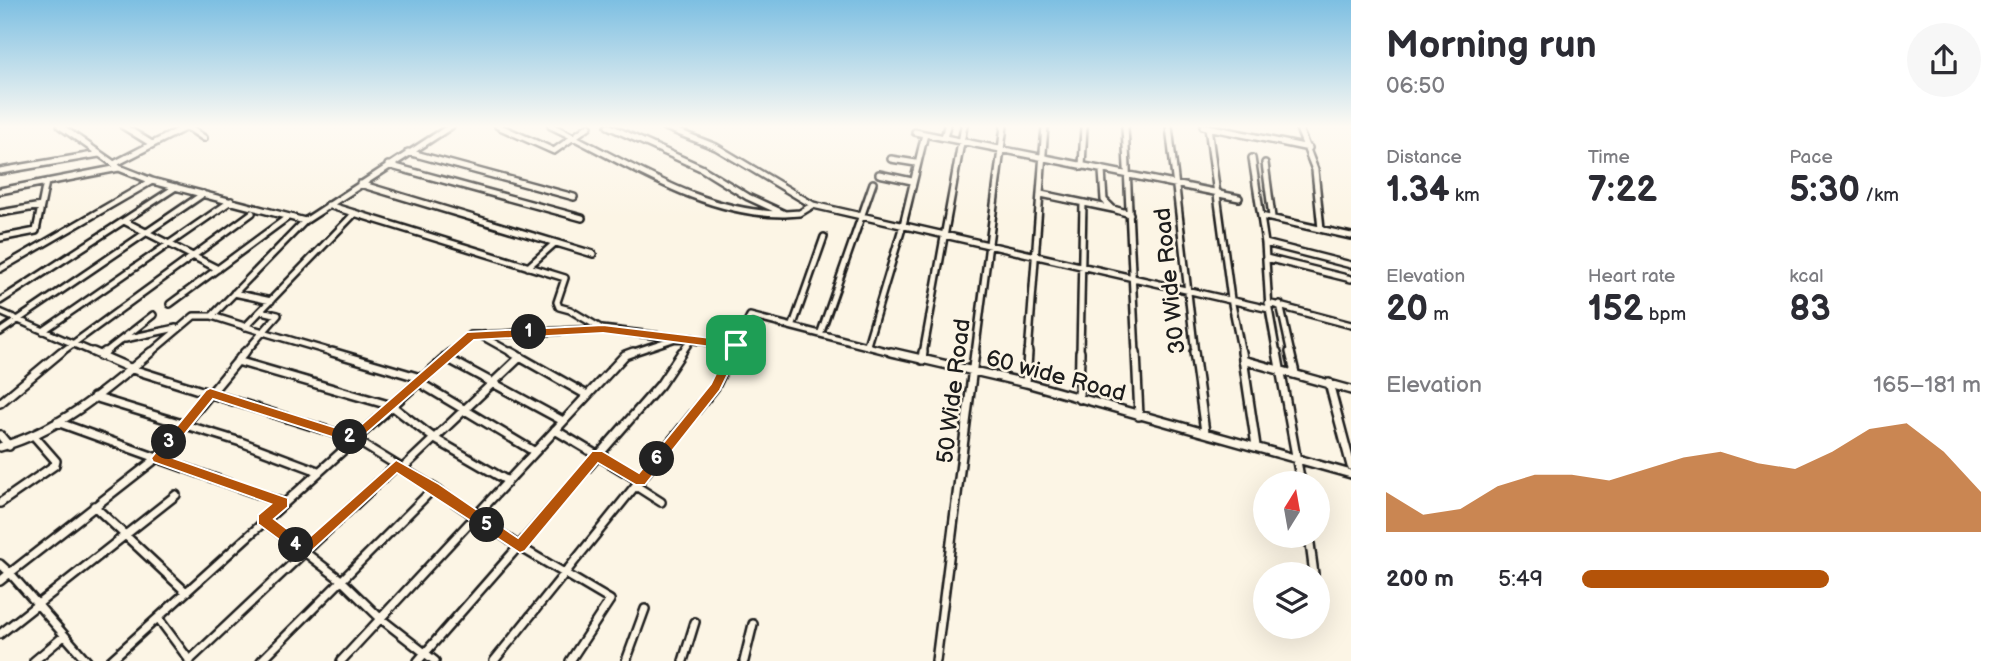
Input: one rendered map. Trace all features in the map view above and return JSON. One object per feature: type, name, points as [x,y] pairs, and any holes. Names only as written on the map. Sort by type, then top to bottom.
[{"type":"street","points":[[0,171],[82,157]]},
{"type":"street","points":[[103,157],[117,166],[152,181],[304,221]]},
{"type":"street","points":[[0,191],[117,166],[132,157]]},
{"type":"street","points":[[212,316],[304,221],[401,157]]},
{"type":"street","points":[[426,157],[575,197]]},
{"type":"street","points":[[616,157],[702,199],[742,212],[771,216],[800,212],[813,205]]},
{"type":"street","points":[[676,157],[701,168],[748,197],[785,214]]},
{"type":"street","points":[[732,157],[813,205],[1186,290],[1269,306],[1280,304],[1351,325]]},
{"type":"street","points":[[867,345],[903,225],[919,157]]},
{"type":"street","points":[[922,360],[959,157]]},
{"type":"street","name":"50 Wide Road","points":[[936,661],[999,157]]},
{"type":"street","points":[[1037,157],[1239,198]]},
{"type":"street","points":[[1082,157],[1082,167]]},
{"type":"street","points":[[1127,157],[1139,416]]},
{"type":"street","name":"30 Wide Road","points":[[1171,157],[1205,432]]},
{"type":"street","points":[[1211,157],[1219,194],[1231,299],[1256,446]]},
{"type":"street","points":[[1311,157],[1321,229]]},
{"type":"street","points":[[1026,383],[1043,158]]},
{"type":"street","points":[[1252,158],[1265,243],[1269,306],[1299,471]]},
{"type":"street","points":[[891,159],[916,163]]},
{"type":"street","points":[[1265,163],[1272,218]]},
{"type":"street","points":[[388,165],[582,218]]},
{"type":"street","points":[[1102,171],[1104,200],[1113,209]]},
{"type":"street","points":[[879,174],[912,181]]},
{"type":"street","points":[[0,269],[152,181]]},
{"type":"street","points":[[0,238],[36,231],[46,182]]},
{"type":"street","points":[[821,332],[873,183]]},
{"type":"street","points":[[360,184],[593,254]]},
{"type":"street","points":[[0,301],[176,187]]},
{"type":"street","points":[[0,332],[203,194]]},
{"type":"street","points":[[1041,194],[1130,214]]},
{"type":"street","points":[[43,331],[231,201]]},
{"type":"street","points":[[1079,398],[1083,203]]},
{"type":"street","points":[[328,205],[565,278],[557,302],[559,307],[570,310],[603,329]]},
{"type":"street","points":[[0,213],[41,206]]},
{"type":"street","points":[[0,403],[71,344],[252,213]]},
{"type":"street","points":[[245,327],[355,213]]},
{"type":"street","points":[[1261,216],[1351,236]]},
{"type":"street","points":[[170,304],[288,217]]},
{"type":"street","points":[[124,221],[218,269]]},
{"type":"street","points":[[793,325],[824,237]]},
{"type":"street","points":[[528,267],[555,243]]},
{"type":"street","points":[[1265,243],[1351,264]]},
{"type":"street","points":[[1266,258],[1351,279]]},
{"type":"street","points":[[234,293],[271,301]]},
{"type":"street","points":[[1280,304],[1295,373]]},
{"type":"street","points":[[0,581],[157,458],[183,424],[278,315],[261,311]]},
{"type":"street","points":[[0,312],[132,369],[354,439],[434,488],[520,547],[610,600],[570,661]]},
{"type":"street","points":[[100,356],[153,315]]},
{"type":"street","points":[[0,447],[35,437],[132,369],[194,316],[212,316],[422,381],[535,452]]},
{"type":"street","name":"60 wide Road","points":[[736,345],[750,316],[793,325],[922,360],[1026,383],[1351,474]]},
{"type":"street","points":[[120,341],[178,328]]},
{"type":"street","points":[[110,661],[263,520],[471,335],[603,329],[736,345],[715,387],[494,661]]},
{"type":"street","points":[[480,335],[587,395]]},
{"type":"street","points":[[341,661],[506,480],[625,355],[679,337]]},
{"type":"street","points":[[418,661],[660,385],[692,338]]},
{"type":"street","points":[[445,357],[563,421]]},
{"type":"street","points":[[158,618],[190,661],[304,551],[435,439],[519,358]]},
{"type":"street","points":[[1243,360],[1351,390]]},
{"type":"street","points":[[237,361],[392,406],[435,439],[506,480]]},
{"type":"street","points":[[1329,383],[1351,466]]},
{"type":"street","points":[[94,397],[183,424],[318,471]]},
{"type":"street","points":[[57,422],[284,503]]},
{"type":"street","points":[[555,430],[597,455],[661,502]]},
{"type":"street","points":[[0,435],[9,446]]},
{"type":"street","points":[[0,503],[55,465],[56,461],[35,437]]},
{"type":"street","points":[[261,661],[434,488]]},
{"type":"street","points":[[0,634],[176,495]]},
{"type":"street","points":[[94,506],[186,592]]},
{"type":"street","points":[[263,520],[341,580],[380,618],[435,661]]},
{"type":"street","points":[[0,564],[87,661]]},
{"type":"street","points":[[626,661],[645,608]]},
{"type":"street","points":[[683,661],[695,622]]},
{"type":"street","points":[[744,661],[752,624]]},
{"type":"street","points":[[34,661],[64,636]]},
{"type":"route","points":[[603,329],[736,345],[715,387],[640,481],[597,455],[520,547],[434,488],[396,466],[304,551],[263,520],[284,503],[157,458],[210,393],[354,439],[471,335],[603,329]]}]
